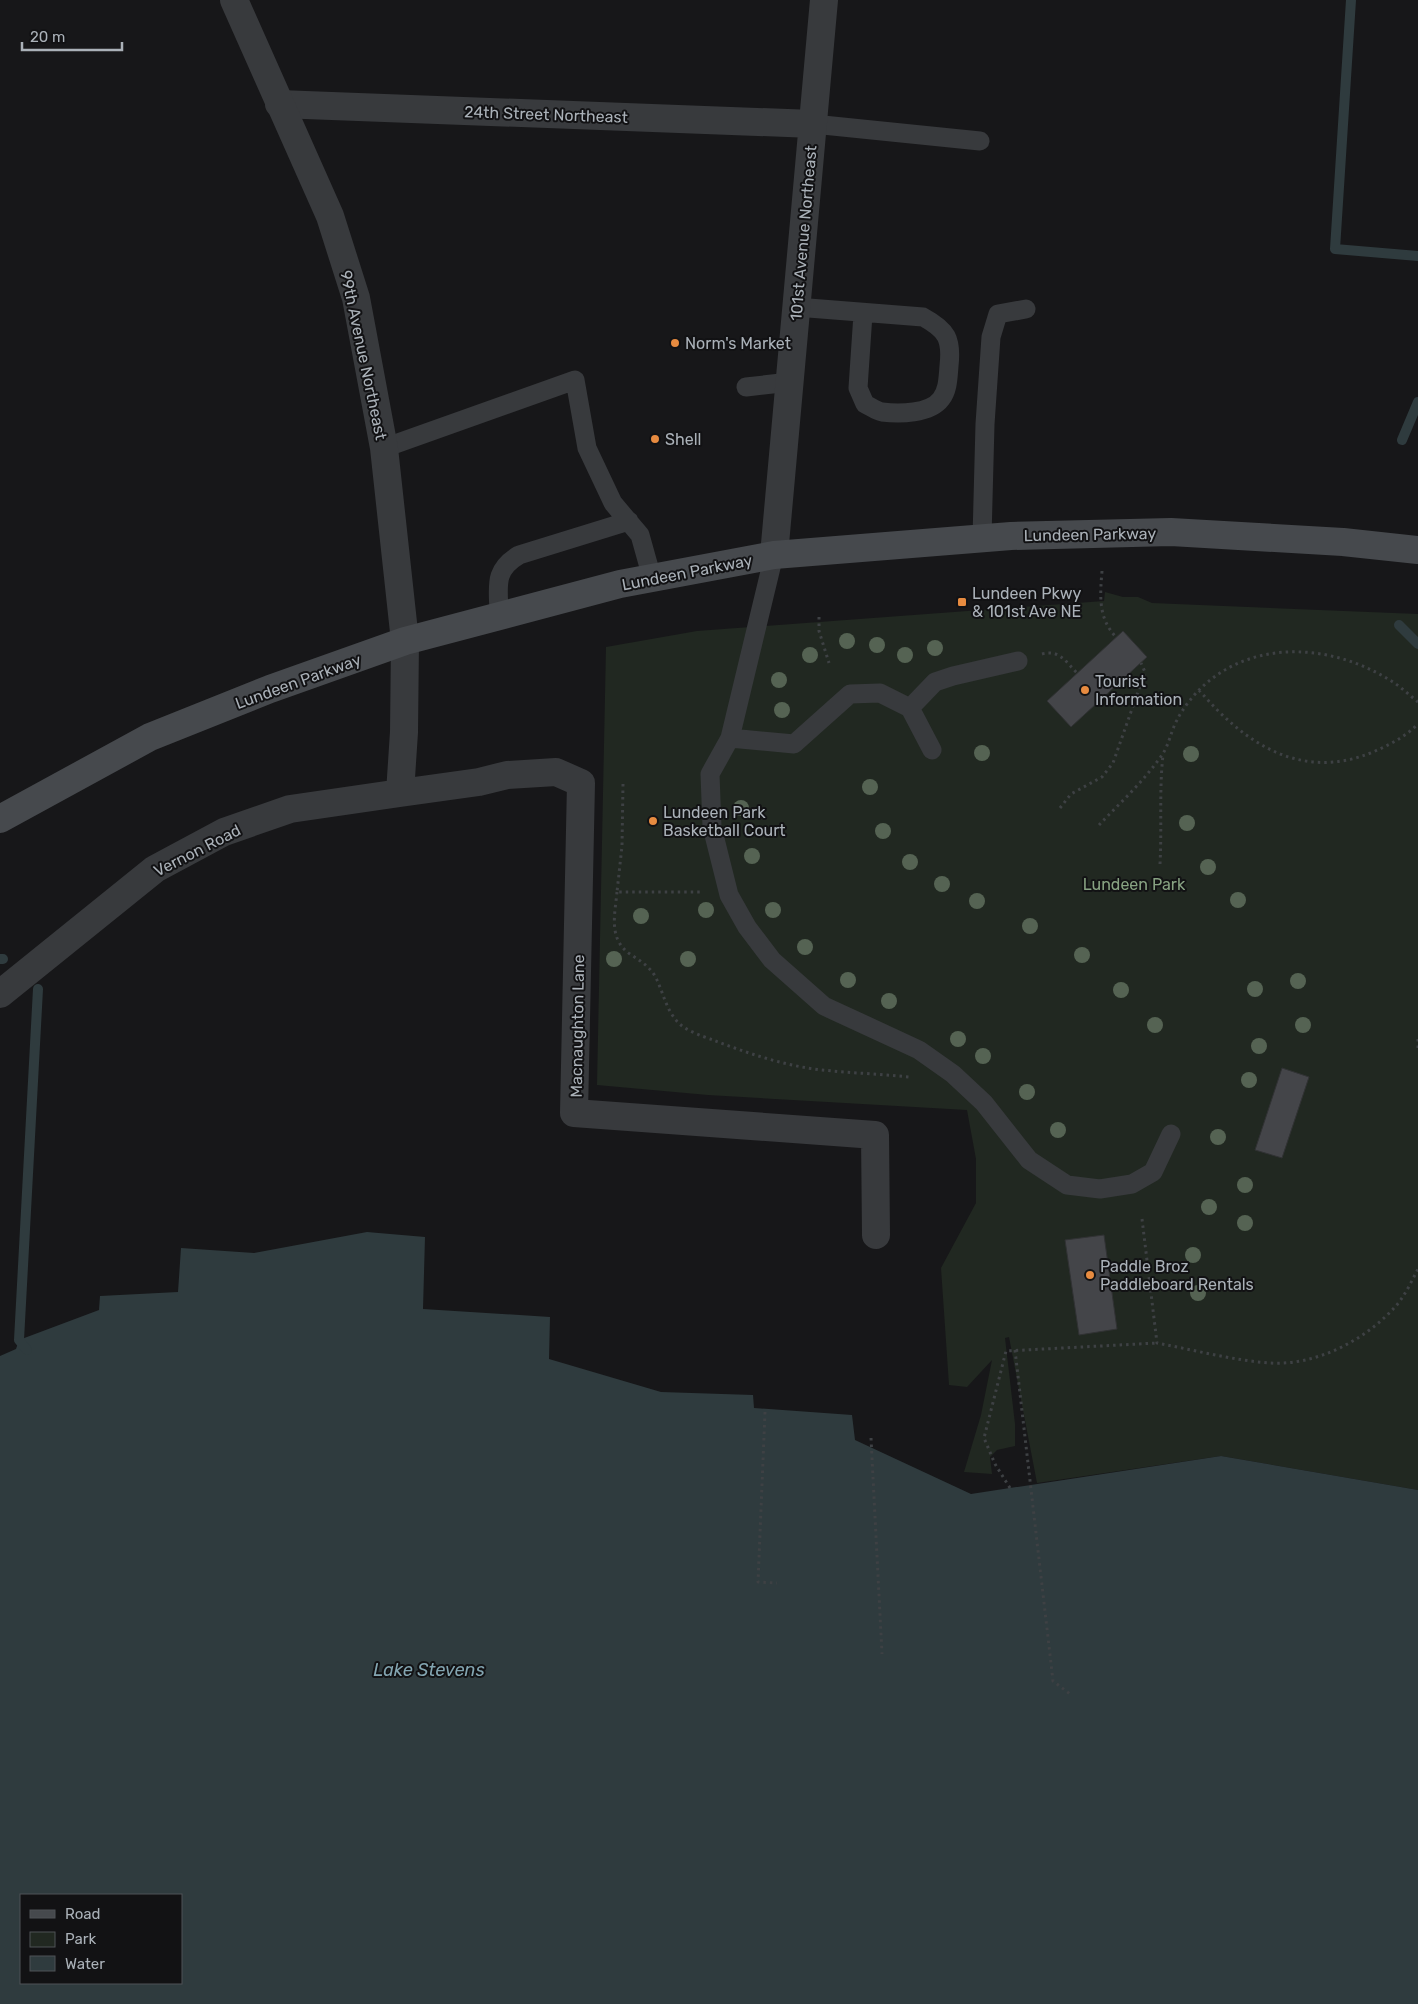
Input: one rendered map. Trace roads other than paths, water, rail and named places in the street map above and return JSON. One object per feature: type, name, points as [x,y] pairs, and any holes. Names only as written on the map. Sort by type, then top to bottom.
[{"type":"main road","name":"Lundeen Parkway","points":[[0,819],[150,737],[270,689],[405,641],[652,578],[774,555],[982,538],[1171,532],[1343,542],[1418,550]]},
{"type":"street","name":"99th Avenue Northeast","points":[[234,0],[330,216],[356,298],[384,448],[405,641]]},
{"type":"street","name":"101st Avenue Northeast","points":[[774,555],[824,0]]},
{"type":"street","name":"24th Street Northeast","points":[[279,104],[813,124]]},
{"type":"street","points":[[400,793],[404,732],[405,641]]},
{"type":"street","name":"Macnaughton Lane","points":[[400,793],[479,782],[507,775],[556,772],[581,783],[574,1113],[875,1135],[876,1235]]},
{"type":"street","name":"Vernon Road","points":[[0,994],[155,870],[224,832],[290,809],[400,793]]},
{"type":"lane","points":[[813,124],[980,141]]},
{"type":"lane","points":[[796,307],[863,314],[923,317],[941,329],[951,348],[947,388],[940,401],[925,410],[904,412],[880,412],[865,404],[858,388],[863,314]]},
{"type":"lane","points":[[982,538],[985,424],[991,337],[998,314],[1026,309]]},
{"type":"lane","points":[[384,448],[575,380],[587,448],[613,503],[640,535],[652,578]]},
{"type":"lane","points":[[746,387],[790,382]]},
{"type":"lane","points":[[499,616],[499,575],[501,569],[511,559],[629,521]]},
{"type":"lane","points":[[774,555],[730,738],[710,774],[712,828],[729,894],[747,927],[772,960],[824,1006],[919,1050],[953,1074],[984,1103],[1029,1160],[1067,1184],[1100,1189],[1132,1184],[1153,1172],[1171,1134]]},
{"type":"lane","points":[[910,708],[935,682],[1018,661]]},
{"type":"lane","points":[[730,738],[794,744],[850,694],[880,693],[910,708],[932,750]]},
{"type":"water","name":"Lake Stevens","points":[[367,1232],[425,1237],[423,1309],[550,1317],[549,1359],[661,1392],[753,1395],[754,1408],[852,1415],[855,1440],[971,1494],[1221,1456],[1418,1490],[1418,2004],[0,2004],[0,1356],[16,1349],[19,1340],[99,1310],[100,1296],[178,1292],[181,1248],[254,1253]]},
{"type":"waterway","points":[[1351,0],[1335,249],[1418,256]]},
{"type":"waterway","points":[[1402,440],[1418,402]]},
{"type":"waterway","points":[[1399,625],[1418,644]]},
{"type":"waterway","points":[[27,1350],[19,1340],[38,989]]},
{"type":"place","name":"Norm's Market","points":[[675,343]]},
{"type":"place","name":"Shell","points":[[655,439]]},
{"type":"place","name":"Lundeen Pkwy & 101st Ave NE","points":[[962,602]]},
{"type":"place","name":"Tourist Information","points":[[1085,690]]},
{"type":"place","name":"Lundeen Park Basketball Court","points":[[653,821]]},
{"type":"place","name":"Paddle Broz Paddleboard Rentals","points":[[1090,1275]]},
{"type":"park label","name":"Lundeen Park","points":[[1134,884]]}]
